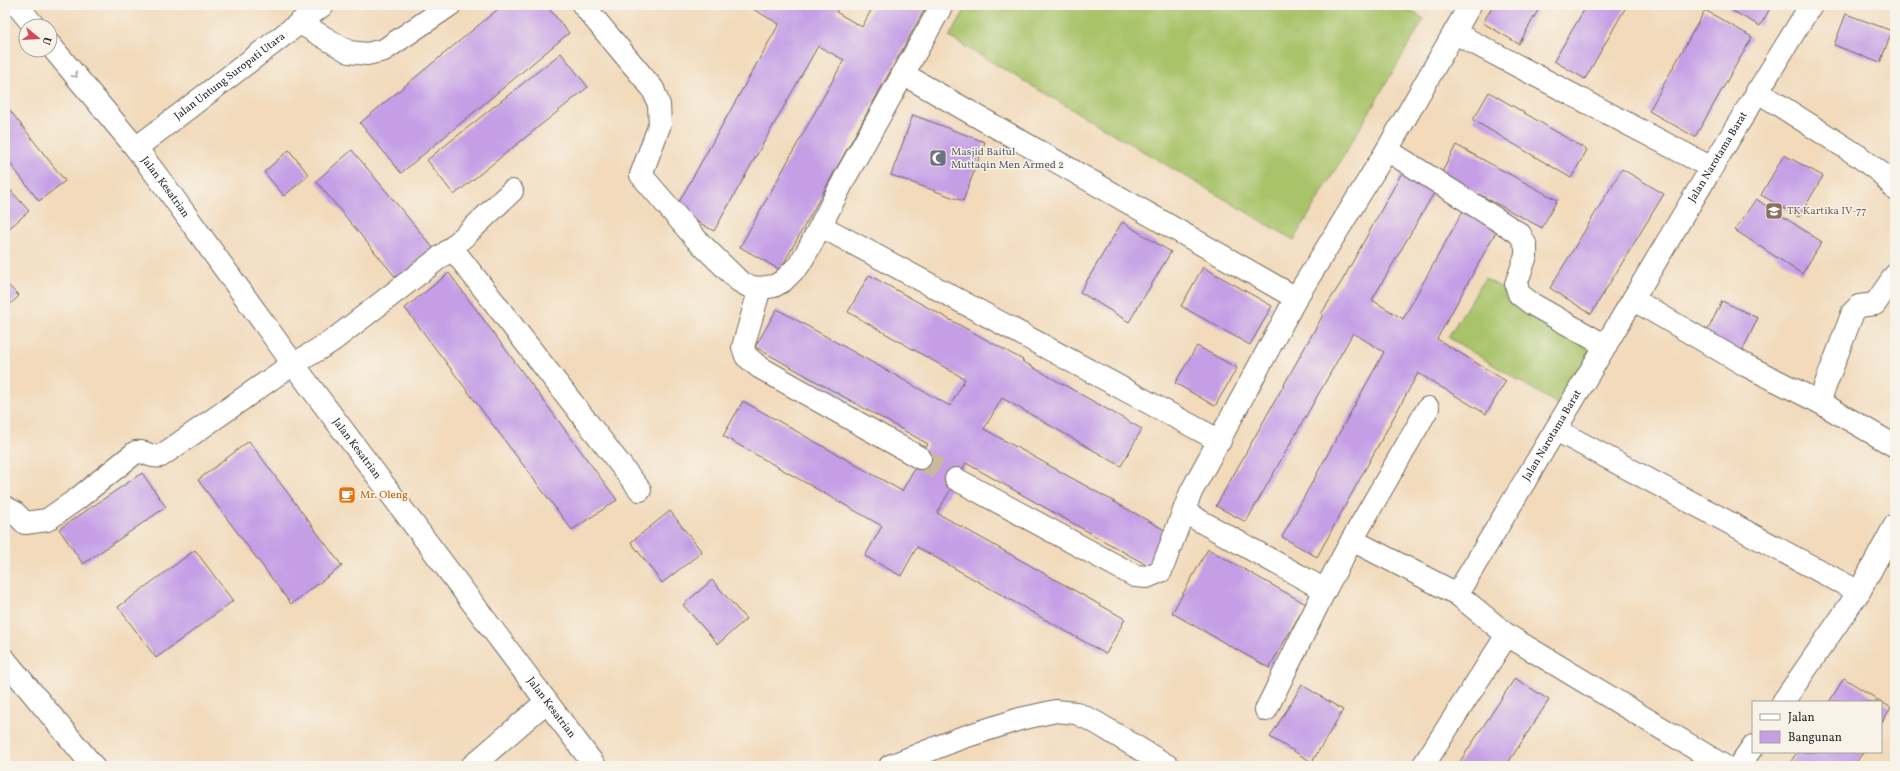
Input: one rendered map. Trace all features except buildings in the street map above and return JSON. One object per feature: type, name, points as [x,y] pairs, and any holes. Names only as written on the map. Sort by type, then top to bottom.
[{"type":"street","points":[[17,5],[28,18]]},
{"type":"street","name":"Jalan Untung Suropati Utara","points":[[136,148],[323,5]]},
{"type":"street","points":[[300,23],[349,52],[367,54],[384,50],[450,5]]},
{"type":"street","points":[[583,5],[653,89],[659,105],[660,124],[641,175],[696,239],[734,275],[748,286],[760,288],[774,286],[783,281],[799,265],[821,226],[847,174],[942,5]]},
{"type":"street","points":[[956,479],[1135,576],[1147,577],[1161,571],[1191,492],[1296,298],[1387,150],[1470,5]]},
{"type":"street","name":"Jalan Narotama Barat","points":[[1457,594],[1634,300],[1710,167],[1811,5]]},
{"type":"street","points":[[1455,33],[1710,167]]},
{"type":"street","name":"Jalan Kesatrian","points":[[58,55],[136,148],[170,193],[294,365],[595,766]]},
{"type":"street","points":[[903,74],[1296,298]]},
{"type":"street","points":[[1757,91],[1857,155],[1881,173],[1895,189]]},
{"type":"street","points":[[1387,150],[1520,234],[1526,246],[1526,256],[1516,284],[1519,294],[1532,304],[1606,346]]},
{"type":"street","points":[[5,507],[14,512],[25,523],[47,520],[77,499],[136,452],[140,451],[156,457],[160,456],[281,372],[332,341],[452,248],[512,191]]},
{"type":"street","points":[[821,226],[1220,440]]},
{"type":"street","points":[[452,248],[640,490]]},
{"type":"street","points":[[1819,402],[1853,312],[1859,306],[1875,304],[1895,274]]},
{"type":"street","points":[[760,288],[743,347],[746,356],[759,367],[920,458]]},
{"type":"street","points":[[1634,300],[1747,366],[1819,402],[1895,446]]},
{"type":"street","points":[[1266,710],[1325,590],[1428,408]]},
{"type":"street","points":[[1556,430],[1858,592]]},
{"type":"street","points":[[1184,512],[1325,590]]},
{"type":"street","points":[[1784,701],[1858,592],[1895,525]]},
{"type":"street","points":[[1352,540],[1457,594],[1507,635],[1724,766]]},
{"type":"street","points":[[1423,766],[1507,635]]},
{"type":"street","points":[[5,660],[93,766]]},
{"type":"street","points":[[472,766],[546,702]]},
{"type":"street","points":[[896,765],[1007,723],[1056,711],[1076,713],[1095,722],[1168,766]]},
{"type":"street","points":[[1739,766],[1752,747]]},
{"type":"green space","points":[[968,5],[1401,5],[1424,19],[1294,240],[949,37]]},
{"type":"green space","points":[[1485,278],[1598,345],[1562,407],[1448,337]]},
{"type":"tunnel","points":[[920,458],[956,479]]},
{"type":"place","name":"Masjid Baitul Muttaqin Men Armed 2","points":[[938,158]]},
{"type":"place","name":"TK Kartika IV-77","points":[[1774,211]]},
{"type":"place","name":"Mr. Oleng","points":[[347,495]]}]
